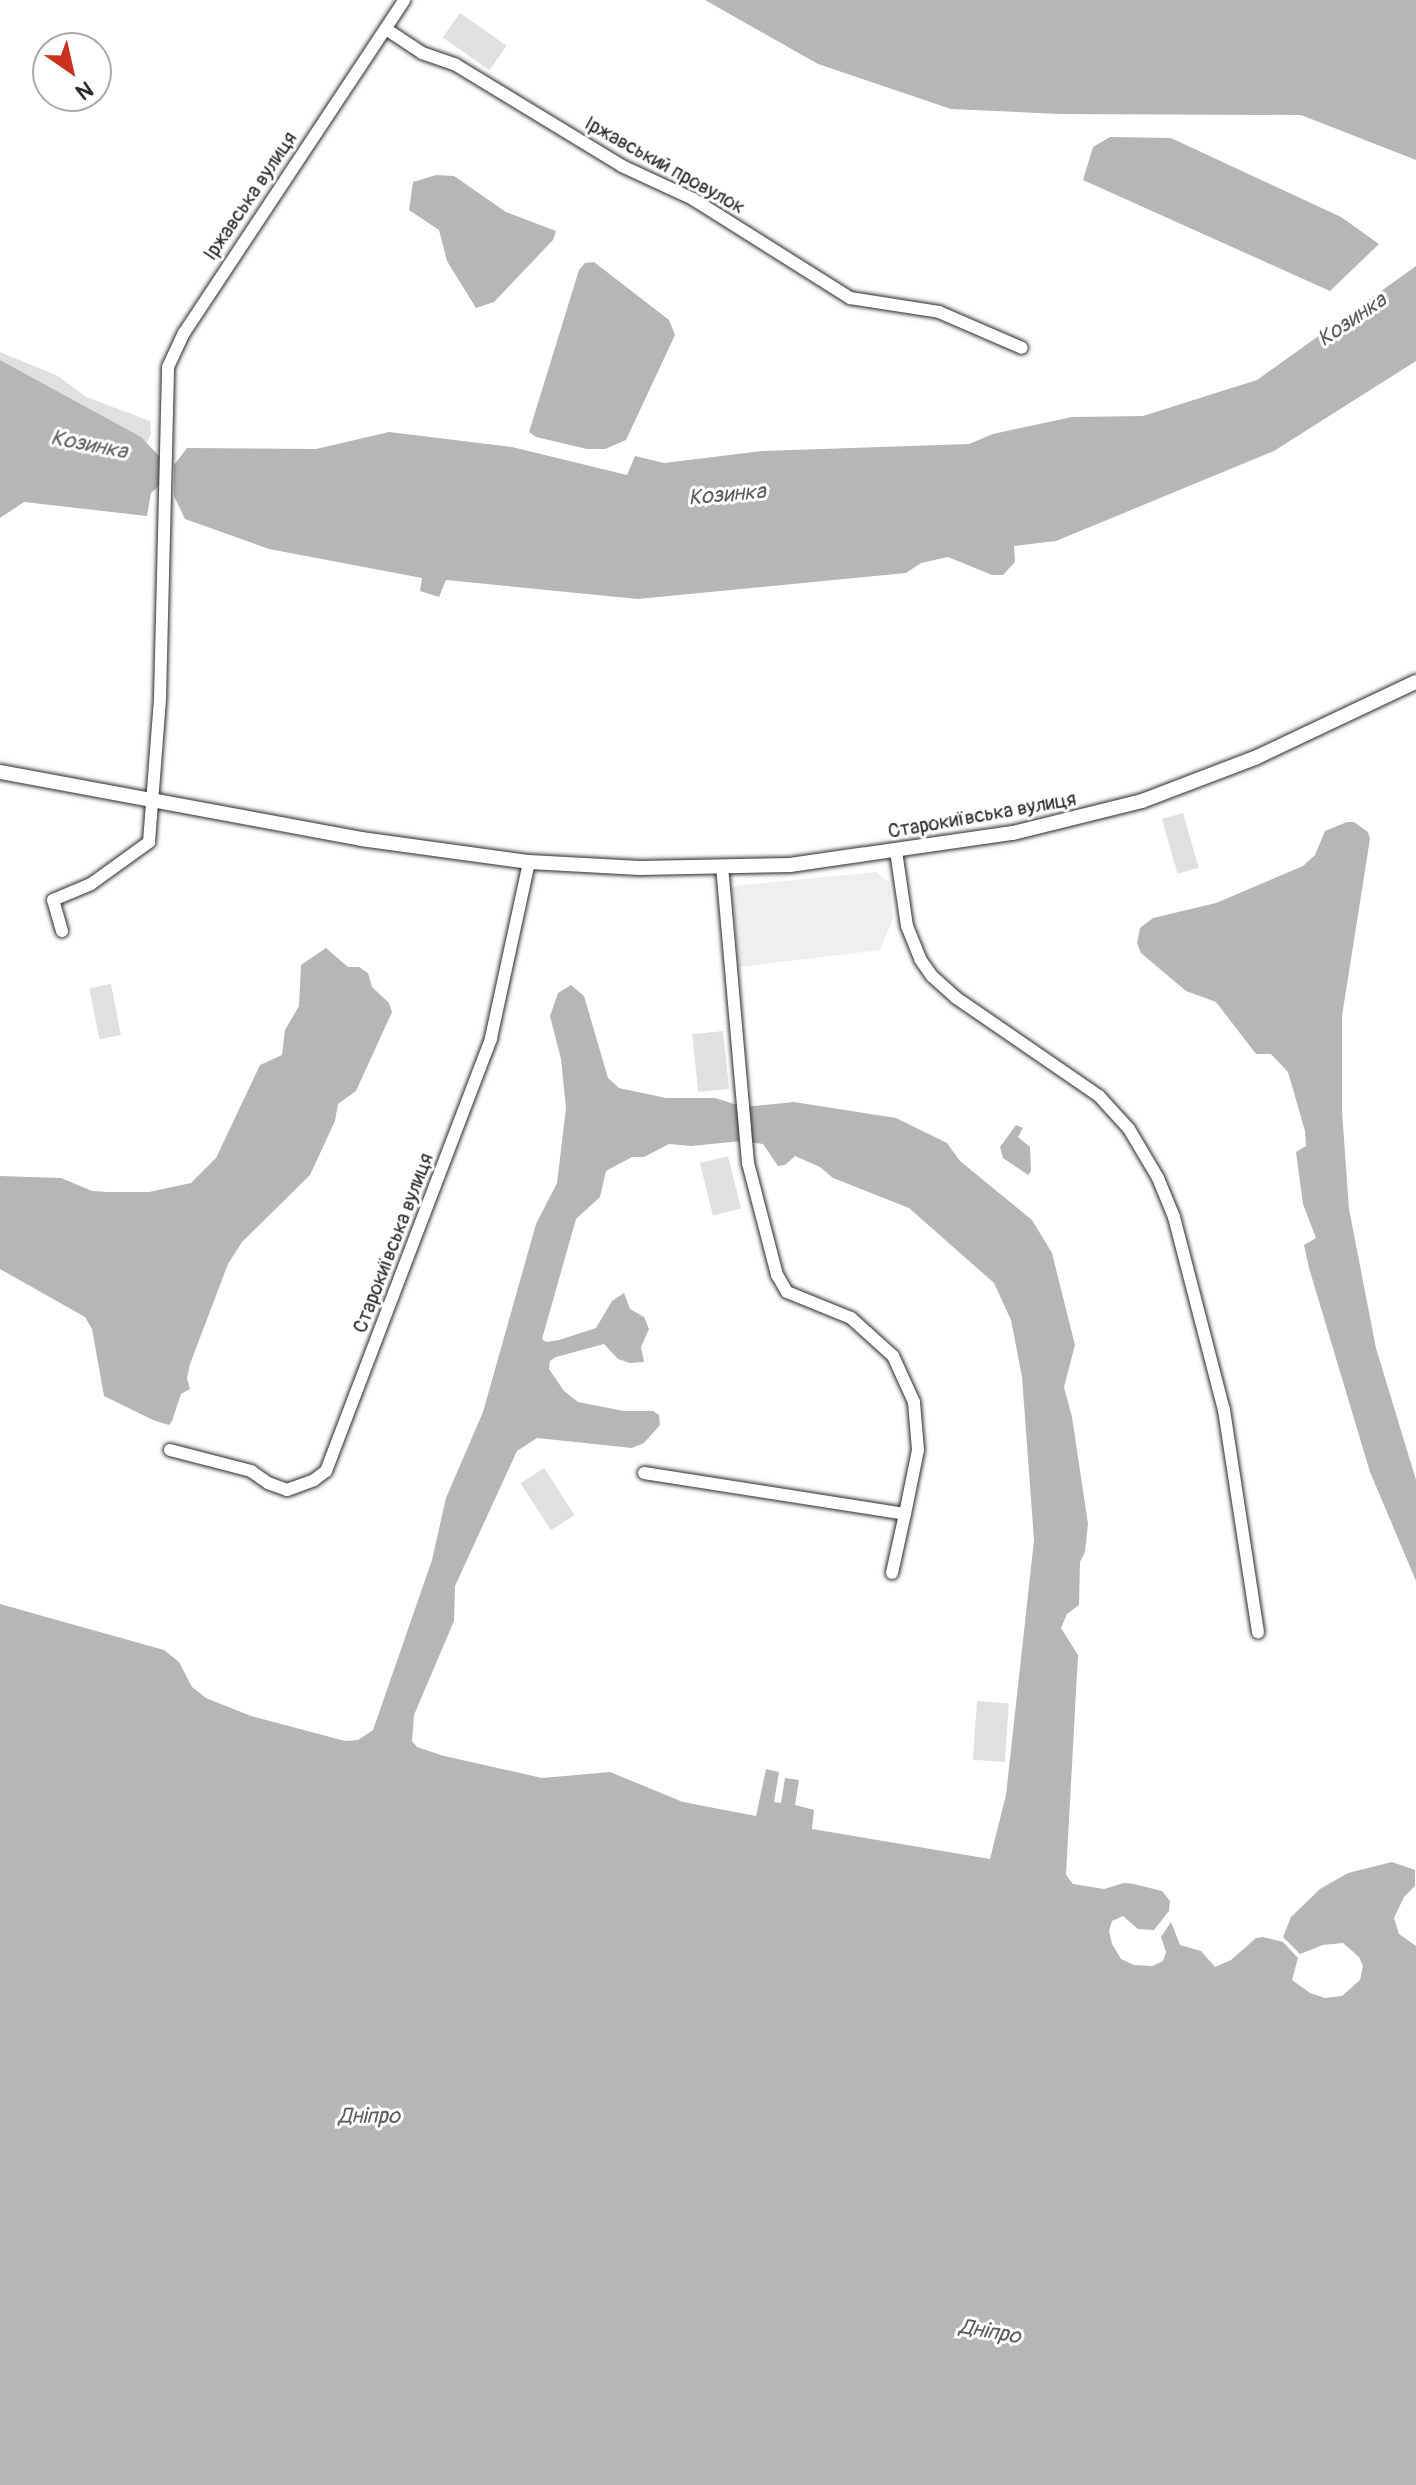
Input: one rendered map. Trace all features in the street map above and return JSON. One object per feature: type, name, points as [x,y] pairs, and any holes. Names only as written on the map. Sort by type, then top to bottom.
[{"type":"street","name":"Іржавська вулиця","points":[[62,931],[53,900],[91,884],[149,842],[154,799],[166,511],[168,367],[184,333],[404,0]]},
{"type":"street","name":"Іржавський провулок","points":[[386,29],[422,53],[456,65],[622,166],[693,199],[850,298],[939,312],[1022,348]]},
{"type":"street","name":"Старокиївська вулиця","points":[[0,772],[361,839],[529,862],[722,868],[790,865],[1013,833],[1142,801],[1303,737],[1416,682]]},
{"type":"street","points":[[896,851],[907,926],[920,959],[932,976],[970,1008],[1099,1096],[1136,1138],[1164,1190],[1222,1398],[1258,1632]]},
{"type":"street","name":"Старокиївська вулиця","points":[[170,1450],[251,1471],[268,1483],[287,1490],[314,1480],[326,1471],[491,1038],[529,862]]},
{"type":"street","points":[[722,868],[748,1163],[783,1287],[798,1298],[859,1323],[893,1356],[907,1379],[914,1402],[919,1441],[892,1573]]},
{"type":"street","points":[[644,1473],[905,1514]]},
{"type":"shaded area","points":[[460,13],[507,46],[489,70],[443,38]]},
{"type":"shaded area","points":[[0,352],[58,376],[86,397],[150,421],[151,434],[144,448],[140,437],[0,360]]},
{"type":"shaded area","points":[[1183,813],[1199,868],[1178,874],[1162,819]]},
{"type":"shaded area","points":[[876,872],[889,882],[893,918],[880,950],[739,967],[732,889],[735,886]]},
{"type":"shaded area","points":[[111,984],[121,1035],[99,1039],[89,988]]},
{"type":"shaded area","points":[[723,1031],[729,1089],[698,1092],[692,1034]]},
{"type":"shaded area","points":[[728,1156],[741,1208],[713,1215],[700,1163]]},
{"type":"shaded area","points":[[544,1468],[574,1515],[551,1530],[521,1483]]},
{"type":"shaded area","points":[[977,1701],[1009,1703],[1005,1762],[973,1760]]},
{"type":"water","points":[[705,0],[1416,0],[1416,160],[1301,115],[1059,114],[951,109],[818,64]]},
{"type":"water","points":[[1110,137],[1171,138],[1341,217],[1379,244],[1330,291],[1083,180],[1093,147]]},
{"type":"water","points":[[436,175],[454,176],[506,212],[556,231],[553,240],[494,302],[476,308],[447,261],[439,230],[409,210],[413,182]]},
{"type":"water","points":[[594,262],[669,320],[675,335],[626,440],[605,449],[587,449],[536,437],[529,432],[579,270],[585,263]]},
{"type":"water","name":"Козинка","points":[[1416,266],[1416,361],[1274,451],[1056,541],[1014,546],[1015,562],[1003,575],[992,575],[948,557],[921,563],[906,573],[638,599],[446,580],[439,597],[420,591],[422,578],[269,549],[185,519],[174,496],[174,465],[187,448],[316,449],[389,432],[512,447],[627,475],[635,456],[664,463],[762,451],[969,444],[993,434],[1072,417],[1143,416],[1257,380]]},
{"type":"water","name":"Козинка","points":[[0,360],[141,437],[160,457],[160,485],[151,493],[147,516],[24,502],[0,518]]},
{"type":"water","points":[[1354,822],[1368,832],[1370,839],[1342,1016],[1342,1111],[1349,1209],[1376,1348],[1416,1480],[1416,1581],[1370,1472],[1309,1268],[1304,1245],[1316,1238],[1303,1204],[1296,1152],[1306,1146],[1305,1131],[1288,1072],[1271,1054],[1256,1054],[1216,1002],[1186,991],[1141,953],[1137,943],[1140,928],[1153,918],[1216,903],[1303,866],[1315,855],[1325,831]]},
{"type":"water","points":[[326,948],[348,967],[359,967],[368,973],[372,987],[389,1003],[392,1012],[356,1091],[338,1104],[335,1121],[310,1175],[242,1242],[228,1264],[190,1364],[187,1378],[190,1389],[181,1394],[172,1421],[169,1425],[153,1420],[104,1396],[92,1329],[85,1317],[0,1269],[0,1176],[61,1178],[92,1191],[108,1192],[149,1192],[191,1183],[216,1158],[260,1065],[282,1055],[285,1030],[299,1006],[301,965]]},
{"type":"water","name":"Дніпро","points":[[571,985],[584,996],[608,1078],[619,1088],[666,1098],[715,1098],[744,1107],[794,1102],[896,1118],[947,1143],[960,1161],[1032,1220],[1052,1253],[1075,1345],[1064,1387],[1072,1417],[1088,1524],[1085,1552],[1080,1562],[1079,1605],[1067,1614],[1061,1628],[1078,1655],[1066,1875],[1073,1884],[1104,1889],[1124,1883],[1162,1891],[1170,1901],[1169,1911],[1154,1930],[1138,1929],[1123,1916],[1112,1921],[1109,1931],[1112,1944],[1121,1959],[1134,1965],[1152,1966],[1163,1961],[1166,1952],[1161,1937],[1171,1922],[1180,1945],[1201,1951],[1215,1967],[1231,1960],[1256,1938],[1263,1937],[1283,1942],[1298,1958],[1292,1980],[1310,1993],[1325,1998],[1342,1996],[1360,1980],[1363,1966],[1359,1957],[1343,1943],[1323,1945],[1300,1954],[1283,1937],[1291,1917],[1320,1889],[1348,1873],[1392,1862],[1415,1870],[1415,1886],[1404,1897],[1394,1918],[1399,1934],[1416,1946],[1416,2485],[0,2485],[0,1604],[164,1650],[179,1662],[192,1687],[206,1698],[251,1716],[345,1741],[358,1740],[373,1730],[432,1560],[446,1498],[483,1412],[536,1224],[557,1183],[566,1108],[561,1059],[550,1016],[558,993]],"holes":[[[742,1141],[763,1144],[778,1166],[785,1165],[795,1156],[820,1167],[833,1178],[909,1208],[994,1283],[1011,1320],[1022,1377],[1034,1540],[1006,1795],[990,1859],[812,1829],[814,1810],[795,1805],[799,1780],[785,1778],[781,1803],[774,1802],[779,1772],[766,1769],[756,1816],[683,1802],[610,1772],[542,1778],[444,1756],[417,1747],[412,1741],[414,1715],[454,1621],[455,1586],[517,1451],[537,1438],[632,1448],[644,1443],[660,1425],[659,1415],[653,1411],[624,1411],[578,1402],[564,1391],[549,1369],[550,1361],[556,1357],[604,1344],[618,1359],[630,1363],[644,1362],[641,1347],[649,1329],[644,1317],[630,1309],[624,1293],[612,1301],[596,1328],[559,1340],[546,1342],[542,1339],[576,1219],[600,1197],[606,1171],[632,1157],[644,1157],[669,1144],[691,1146]]]},
{"type":"water","points":[[1016,1125],[1023,1128],[1018,1137],[1030,1147],[1031,1171],[1028,1175],[1003,1158],[1000,1147]]}]
